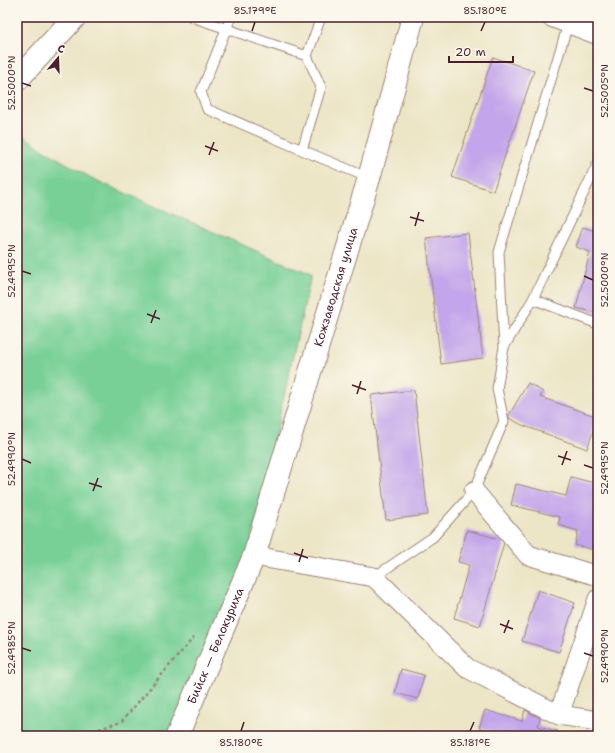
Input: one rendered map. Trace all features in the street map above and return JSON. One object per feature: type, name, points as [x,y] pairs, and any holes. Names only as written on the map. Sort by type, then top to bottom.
[{"type":"main road","points":[[17,80],[75,17]]},
{"type":"main road","name":"Кожзаводская улица","points":[[254,556],[369,178],[413,17]]},
{"type":"main road","name":"Бийск — Белокуриха","points":[[177,736],[254,556]]},
{"type":"street","points":[[559,20],[598,36]]},
{"type":"street","points":[[474,492],[528,555],[598,576]]},
{"type":"street","points":[[254,556],[374,577],[467,668],[559,714],[598,721]]},
{"type":"street","points":[[559,714],[598,599]]},
{"type":"lane","points":[[192,17],[307,56]]},
{"type":"lane","points":[[231,17],[201,92],[207,108],[369,178]]},
{"type":"lane","points":[[302,150],[321,86],[307,56],[321,17]]},
{"type":"lane","points":[[374,577],[433,537],[474,492],[504,421],[497,389],[504,347],[499,252],[559,20]]},
{"type":"lane","points":[[504,347],[533,299],[598,163]]},
{"type":"lane","points":[[533,299],[598,324]]},
{"type":"path","points":[[76,736],[121,722],[195,636]]},
{"type":"path","points":[[17,730],[29,736]]},
{"type":"green space","points":[[17,131],[42,149],[93,179],[311,275],[250,548],[171,736],[17,736]]},
{"type":"building","points":[[493,57],[534,71],[493,191],[452,177]]},
{"type":"building","points":[[583,227],[598,232],[598,313],[576,308],[590,252],[576,247]]},
{"type":"building","points":[[468,233],[483,358],[441,364],[426,238]]},
{"type":"building","points":[[528,383],[543,392],[540,397],[598,417],[587,449],[522,425],[509,418],[509,415]]},
{"type":"building","points":[[414,390],[428,515],[386,520],[371,395]]},
{"type":"building","points":[[571,477],[598,484],[598,539],[595,550],[575,545],[578,531],[558,525],[560,517],[511,505],[516,484],[566,496]]},
{"type":"building","points":[[467,530],[500,539],[504,543],[480,626],[454,618],[469,565],[458,562]]},
{"type":"building","points":[[538,590],[575,603],[559,652],[522,641]]},
{"type":"building","points":[[401,669],[424,675],[418,699],[395,693]]},
{"type":"building","points":[[485,710],[522,721],[525,710],[540,718],[538,726],[558,731],[557,736],[508,736],[479,728]]}]
